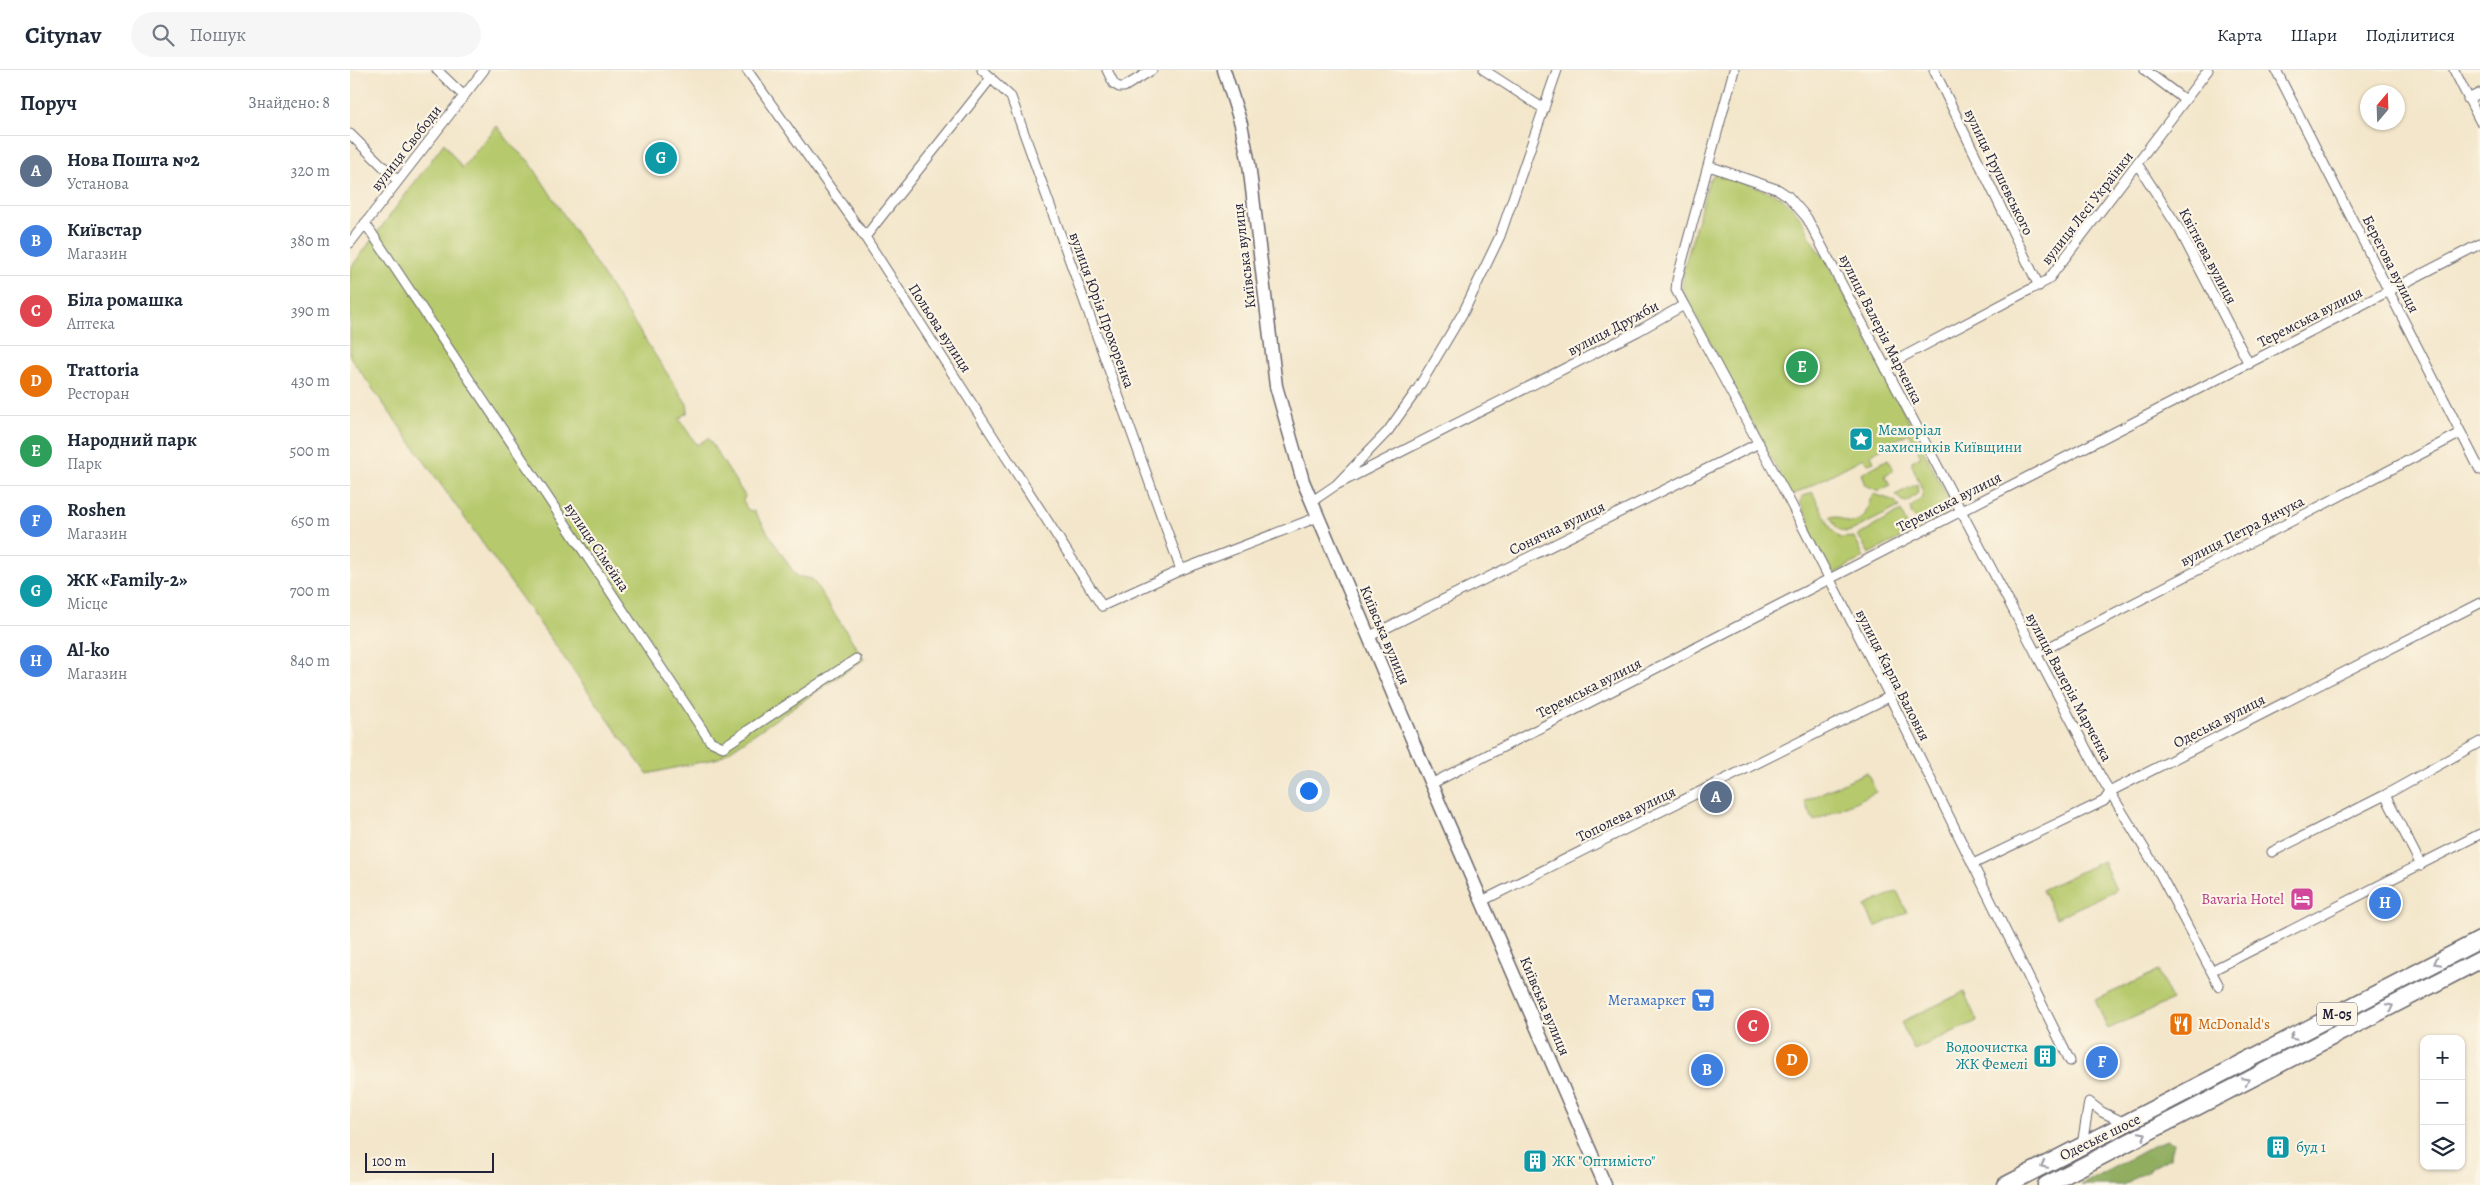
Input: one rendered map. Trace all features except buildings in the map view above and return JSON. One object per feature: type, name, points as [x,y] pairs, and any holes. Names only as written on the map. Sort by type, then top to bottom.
[{"type":"highway","name":"Одеське шосе","points":[[2006,1185],[2480,940]]},
{"type":"highway","name":"Одеське шосе","points":[[2046,1185],[2480,960]]},
{"type":"street","points":[[437,70],[464,96]]},
{"type":"street","name":"вулиця Свободи","points":[[350,243],[484,70]]},
{"type":"street","name":"Польова вулиця","points":[[747,70],[865,238],[1102,606],[1181,570]]},
{"type":"street","name":"вулиця Юрія Прохоренка","points":[[982,70],[1011,97],[1181,570]]},
{"type":"street","points":[[1107,70],[1114,84],[1118,87],[1124,87],[1152,70]]},
{"type":"street","name":"Київська вулиця","points":[[1224,70],[1241,124],[1249,164],[1276,386],[1311,502],[1605,1185]]},
{"type":"street","points":[[1484,70],[1544,109]]},
{"type":"street","points":[[1311,502],[1336,485],[1388,431],[1422,382],[1464,310],[1500,236],[1557,70]]},
{"type":"street","points":[[1684,305],[1676,290],[1678,280],[1734,70]]},
{"type":"street","name":"вулиця Грушевського","points":[[1934,70],[2039,286]]},
{"type":"street","points":[[2145,70],[2185,100]]},
{"type":"street","name":"вулиця Лесі Українки","points":[[1886,368],[1895,361],[2039,286],[2054,273],[2138,165],[2208,70]]},
{"type":"street","name":"Берегова вулиця","points":[[2276,70],[2480,470]]},
{"type":"street","points":[[2454,70],[2480,121]]},
{"type":"street","points":[[865,238],[992,78]]},
{"type":"street","points":[[2468,99],[2480,94]]},
{"type":"street","points":[[350,134],[398,181]]},
{"type":"street","name":"Квітнева вулиця","points":[[2138,165],[2179,229],[2249,364]]},
{"type":"street","name":"вулиця Валерія Марченка","points":[[1709,166],[1779,190],[1798,206],[1828,255],[1960,512],[2101,777],[2161,876],[2219,986]]},
{"type":"street","name":"вулиця Сімейна","points":[[365,223],[710,741],[723,747],[856,659]]},
{"type":"street","name":"Теремська вулиця","points":[[1431,784],[2480,244]]},
{"type":"street","name":"вулиця Дружби","points":[[1336,485],[1632,334],[1684,305]]},
{"type":"street","name":"вулиця Карпа Валовня","points":[[1684,305],[1758,443],[1889,697],[2070,1061]]},
{"type":"street","name":"вулиця Петра Янчука","points":[[2036,654],[2461,433]]},
{"type":"street","name":"Сонячна вулиця","points":[[1368,637],[1758,443]]},
{"type":"street","points":[[1181,570],[1318,517]]},
{"type":"street","name":"Одеська вулиця","points":[[1973,864],[2104,801],[2111,791],[2480,603]]},
{"type":"street","name":"Тополева вулиця","points":[[1482,901],[1889,697]]},
{"type":"street","points":[[2272,852],[2385,795],[2480,742]]},
{"type":"street","points":[[2385,795],[2421,865]]},
{"type":"street","points":[[2211,971],[2480,834]]},
{"type":"street","points":[[2082,1146],[2089,1102],[2127,1124]]},
{"type":"green space","points":[[497,126],[514,148],[529,161],[687,404],[688,412],[679,419],[697,445],[708,438],[745,496],[743,501],[748,510],[754,511],[796,576],[812,579],[864,659],[719,758],[647,774],[350,357],[350,269],[444,143],[462,168]]},
{"type":"green space","points":[[1717,173],[1777,195],[1791,206],[1802,220],[1814,245],[1825,257],[1951,504],[1948,513],[1923,526],[1911,514],[1911,507],[1921,499],[1923,491],[1912,465],[1912,461],[1921,456],[1909,433],[1871,454],[1874,462],[1868,464],[1863,458],[1791,496],[1682,289],[1684,268],[1709,180]]},
{"type":"green space","points":[[1888,459],[1894,470],[1885,475],[1890,485],[1879,491],[1865,485],[1861,474]]},
{"type":"green space","points":[[1917,484],[1918,493],[1907,502],[1902,501],[1895,495]]},
{"type":"green space","points":[[1812,492],[1832,530],[1840,538],[1854,537],[1864,557],[1835,573],[1829,571],[1806,525],[1810,521],[1800,502],[1802,497]]},
{"type":"green space","points":[[1874,494],[1895,501],[1899,507],[1851,531],[1843,532],[1838,528],[1830,516],[1849,522],[1861,519]]},
{"type":"green space","points":[[1901,511],[1910,533],[1869,554],[1858,535]]},
{"type":"green space","points":[[1867,772],[1876,792],[1814,821],[1804,801]]},
{"type":"green space","points":[[2103,861],[2116,890],[2056,918],[2042,890]]},
{"type":"green space","points":[[1897,891],[1907,912],[1875,927],[1865,906]]},
{"type":"green space","points":[[2158,971],[2172,1000],[2108,1029],[2095,1000]]},
{"type":"green space","points":[[1964,992],[1977,1021],[1914,1050],[1901,1022]]},
{"type":"green space","points":[[2166,1139],[2173,1143],[2171,1157],[2123,1185],[2081,1185]]},
{"type":"place","name":"ЖК «Family-2»","points":[[661,158]]},
{"type":"place","name":"Народний парк","points":[[1802,367]]},
{"type":"place","name":"Меморіал захисників Київщини","points":[[1861,439]]},
{"type":"place","name":"Нова Пошта №2","points":[[1716,797]]},
{"type":"place","name":"Bavaria Hotel","points":[[2302,899]]},
{"type":"place","name":"Al-ko","points":[[2385,903]]},
{"type":"place","name":"Мегамаркет","points":[[1703,1000]]},
{"type":"place","name":"McDonald's","points":[[2181,1024]]},
{"type":"place","name":"Біла ромашка","points":[[1753,1026]]},
{"type":"place","name":"Водоочистка ЖК Фемелі","points":[[2045,1056]]},
{"type":"place","name":"Trattoria","points":[[1792,1060]]},
{"type":"place","name":"Roshen","points":[[2102,1062]]},
{"type":"place","name":"Київстар","points":[[1707,1070]]},
{"type":"place","name":"буд 1","points":[[2278,1147]]},
{"type":"place","name":"ЖК \"Оптимісто\"","points":[[1535,1161]]}]
